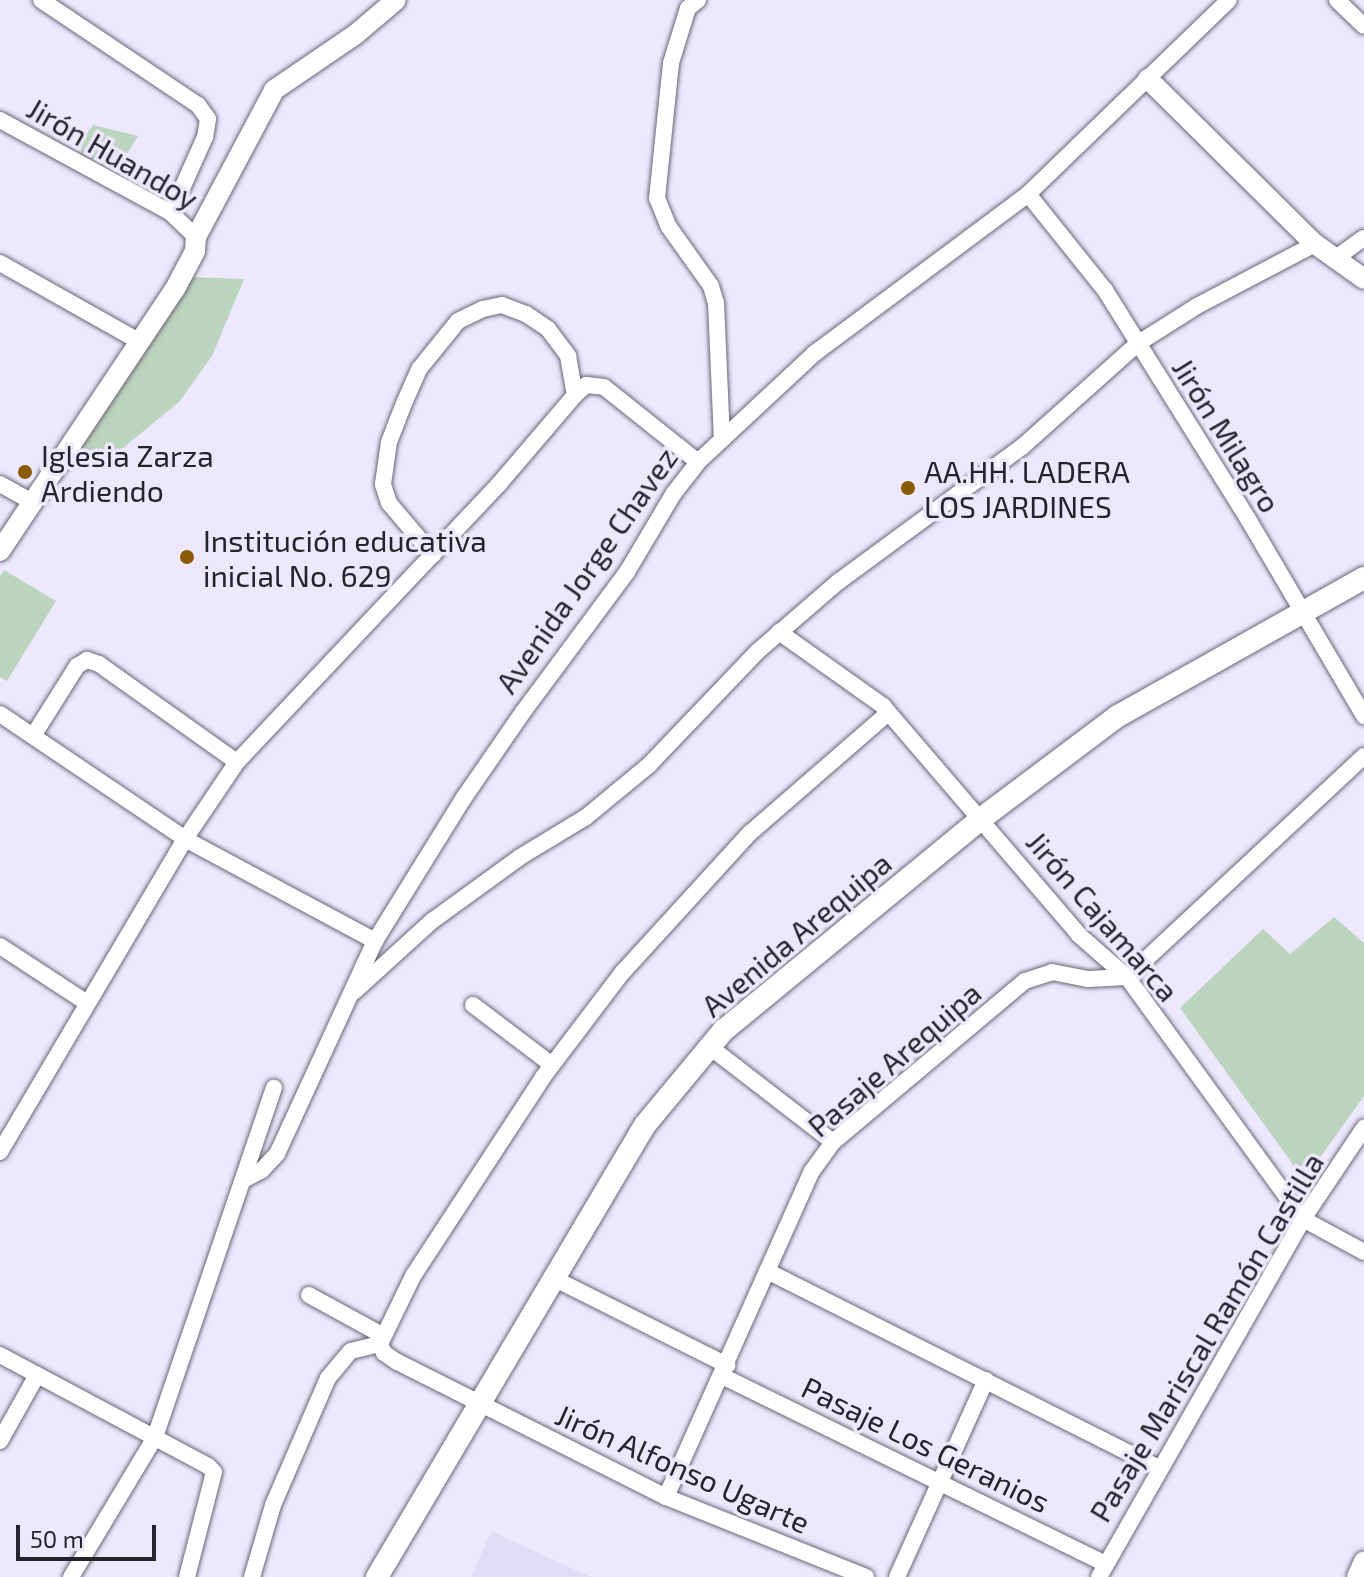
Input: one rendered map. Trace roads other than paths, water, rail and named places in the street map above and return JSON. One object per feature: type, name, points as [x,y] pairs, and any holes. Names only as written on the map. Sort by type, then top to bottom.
[{"type":"main road","name":"Avenida Arequipa","points":[[377,1577],[645,1125],[724,1030],[982,818],[1118,716],[1364,578]]},
{"type":"street","points":[[41,0],[151,71],[198,105],[208,119],[205,137],[171,213]]},
{"type":"street","points":[[0,551],[182,276],[195,251],[196,237],[274,90],[356,34],[396,0]]},
{"type":"street","points":[[698,0],[688,8],[671,63],[657,198],[669,227],[711,286],[716,303],[722,440]]},
{"type":"street","name":"Avenida Jorge Chavez","points":[[243,1180],[261,1171],[277,1154],[375,941],[463,799],[627,572],[674,493],[698,462],[815,353],[1028,194],[1229,0]]},
{"type":"street","points":[[1337,0],[1364,26]]},
{"type":"street","points":[[1148,79],[1315,244],[1364,279]]},
{"type":"street","name":"Jirón Huandoy","points":[[0,120],[171,213],[196,237]]},
{"type":"street","name":"Jirón Milagro","points":[[1028,194],[1105,290],[1248,519],[1364,716]]},
{"type":"street","points":[[1336,258],[1364,238]]},
{"type":"street","points":[[351,995],[432,921],[520,857],[586,817],[649,765],[779,632],[893,540],[1022,447],[1137,344],[1197,306],[1315,244]]},
{"type":"street","points":[[0,263],[140,342]]},
{"type":"street","points":[[433,555],[389,503],[383,484],[389,442],[420,368],[458,321],[483,309],[502,305],[526,314],[548,329],[568,356],[575,395]]},
{"type":"street","points":[[0,1152],[185,839],[237,762],[433,555],[575,395],[586,385],[604,387],[698,462]]},
{"type":"street","points":[[0,484],[32,502]]},
{"type":"street","name":"Jirón Cajamarca","points":[[779,632],[888,713],[982,818],[1079,935],[1127,977],[1303,1219],[1364,1252]]},
{"type":"street","points":[[33,736],[77,666],[87,660],[99,664],[237,762]]},
{"type":"street","points":[[252,1577],[273,1505],[328,1378],[351,1351],[381,1339],[413,1276],[552,1065],[622,973],[708,876],[795,791],[888,713]]},
{"type":"street","points":[[0,714],[185,839],[375,941]]},
{"type":"street","points":[[1127,977],[1364,756]]},
{"type":"street","points":[[0,946],[87,1003]]},
{"type":"street","name":"Pasaje Arequipa","points":[[666,1497],[812,1171],[833,1142],[1025,981],[1052,972],[1088,979],[1127,977]]},
{"type":"street","points":[[473,1005],[552,1065]]},
{"type":"street","points":[[710,1047],[833,1142]]},
{"type":"street","points":[[71,1577],[155,1437],[274,1088]]},
{"type":"street","name":"Pasaje Mariscal Ramón Castilla","points":[[1102,1570],[1303,1219],[1364,1128]]},
{"type":"street","points":[[767,1271],[1158,1468]]},
{"type":"street","name":"Pasaje Los Geranios","points":[[553,1278],[942,1482],[1102,1570]]},
{"type":"street","name":"Jirón Alfonso Ugarte","points":[[309,1295],[381,1339],[384,1353],[397,1362],[479,1405],[666,1497],[866,1577]]},
{"type":"street","points":[[0,1355],[155,1437],[214,1472],[187,1577]]},
{"type":"street","points":[[0,1441],[37,1375]]},
{"type":"street","points":[[897,1577],[986,1380]]},
{"type":"street","points":[[1357,1577],[1364,1561]]},
{"type":"place","name":"Iglesia Zarza Ardiendo","points":[[25,472]]},
{"type":"place","name":"AA.HH. LADERA LOS JARDINES","points":[[908,488]]},
{"type":"place","name":"Institución educativa inicial No. 629","points":[[187,557]]}]
